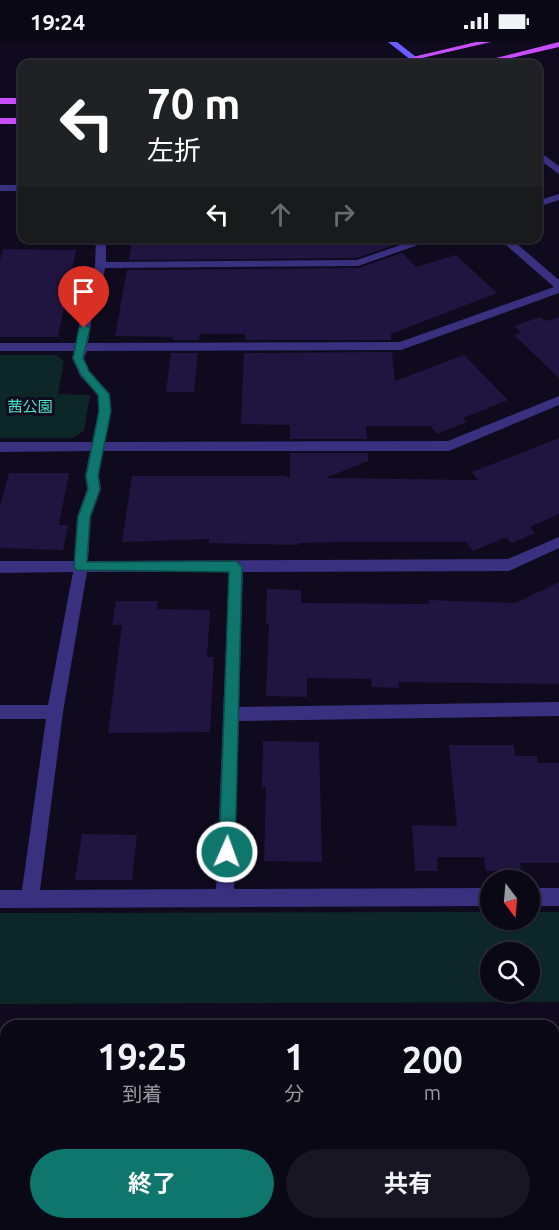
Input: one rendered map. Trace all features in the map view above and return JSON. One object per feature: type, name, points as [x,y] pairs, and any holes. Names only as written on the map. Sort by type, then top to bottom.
[{"type":"main road","points":[[392,42],[415,60]]},
{"type":"main road","points":[[425,60],[487,42]]},
{"type":"main road","points":[[493,60],[559,44]]},
{"type":"main road","points":[[0,101],[18,101]]},
{"type":"main road","points":[[0,121],[18,121]]},
{"type":"street","points":[[542,157],[559,171]]},
{"type":"street","points":[[1,191],[18,189]]},
{"type":"street","points":[[542,202],[559,197]]},
{"type":"street","points":[[30,899],[56,712],[81,567],[84,517],[94,489],[92,476],[105,411],[104,394],[84,373],[78,358],[82,347],[87,309],[93,300],[100,265],[101,243]]},
{"type":"street","points":[[100,265],[358,263],[418,243]]},
{"type":"street","points":[[0,347],[401,346],[559,287],[509,243]]},
{"type":"street","points":[[0,447],[449,446],[559,400]]},
{"type":"street","points":[[0,567],[509,565],[559,542]]},
{"type":"street","points":[[225,898],[236,567]]},
{"type":"street","points":[[232,714],[559,709]]},
{"type":"street","points":[[0,712],[56,712]]},
{"type":"street","points":[[0,899],[480,897]]},
{"type":"street","points":[[540,897],[559,897]]},
{"type":"green space","name":"茜公園","points":[[0,355],[56,355],[64,361],[58,394],[90,395],[84,431],[72,438],[0,438]]},
{"type":"green space","points":[[480,912],[480,930],[540,930],[540,912],[559,912],[559,1002],[0,1004],[0,913]]},
{"type":"building","points":[[132,243],[392,243],[394,245],[357,258],[129,260]]},
{"type":"building","points":[[3,249],[76,250],[58,337],[0,337],[0,260]]},
{"type":"building","points":[[402,253],[416,267],[456,255],[497,293],[391,334],[391,340],[245,340],[245,334],[200,334],[199,340],[115,336],[127,270],[358,268]]},
{"type":"building","points":[[540,317],[546,321],[559,317],[559,378],[514,335],[521,332],[514,326]]},
{"type":"building","points":[[392,352],[395,381],[464,355],[508,400],[463,418],[467,422],[437,434],[430,426],[366,426],[367,439],[290,439],[290,425],[241,424],[244,353]]},
{"type":"building","points":[[171,353],[198,353],[194,392],[166,392]]},
{"type":"building","points":[[559,438],[559,514],[530,527],[535,533],[512,543],[506,537],[473,551],[466,542],[345,542],[298,543],[298,545],[209,543],[209,539],[122,542],[132,476],[285,476],[290,478],[290,453],[368,453],[368,461],[325,478],[478,480],[472,472]]},
{"type":"building","points":[[9,473],[69,473],[59,525],[68,525],[63,550],[0,548],[0,506]]},
{"type":"building","points":[[559,582],[559,684],[399,682],[399,688],[372,687],[371,679],[307,678],[307,697],[266,696],[269,624],[266,624],[267,589],[301,590],[301,603],[429,604],[428,600],[516,603]]},
{"type":"building","points":[[116,601],[158,601],[157,609],[210,610],[207,657],[214,657],[210,732],[108,733],[122,625],[112,625]]},
{"type":"building","points":[[263,741],[319,742],[322,862],[264,861],[266,787],[262,787]]},
{"type":"building","points":[[449,745],[514,745],[515,756],[537,756],[538,763],[559,763],[559,863],[520,863],[521,870],[486,870],[484,857],[437,857],[438,871],[415,871],[412,825],[457,826]]},
{"type":"building","points":[[82,834],[137,835],[132,880],[75,880]]},
{"type":"route","points":[[84,328],[78,358],[84,373],[104,394],[105,411],[92,476],[94,489],[91,503],[84,517],[81,567],[236,567],[227,852]]}]
